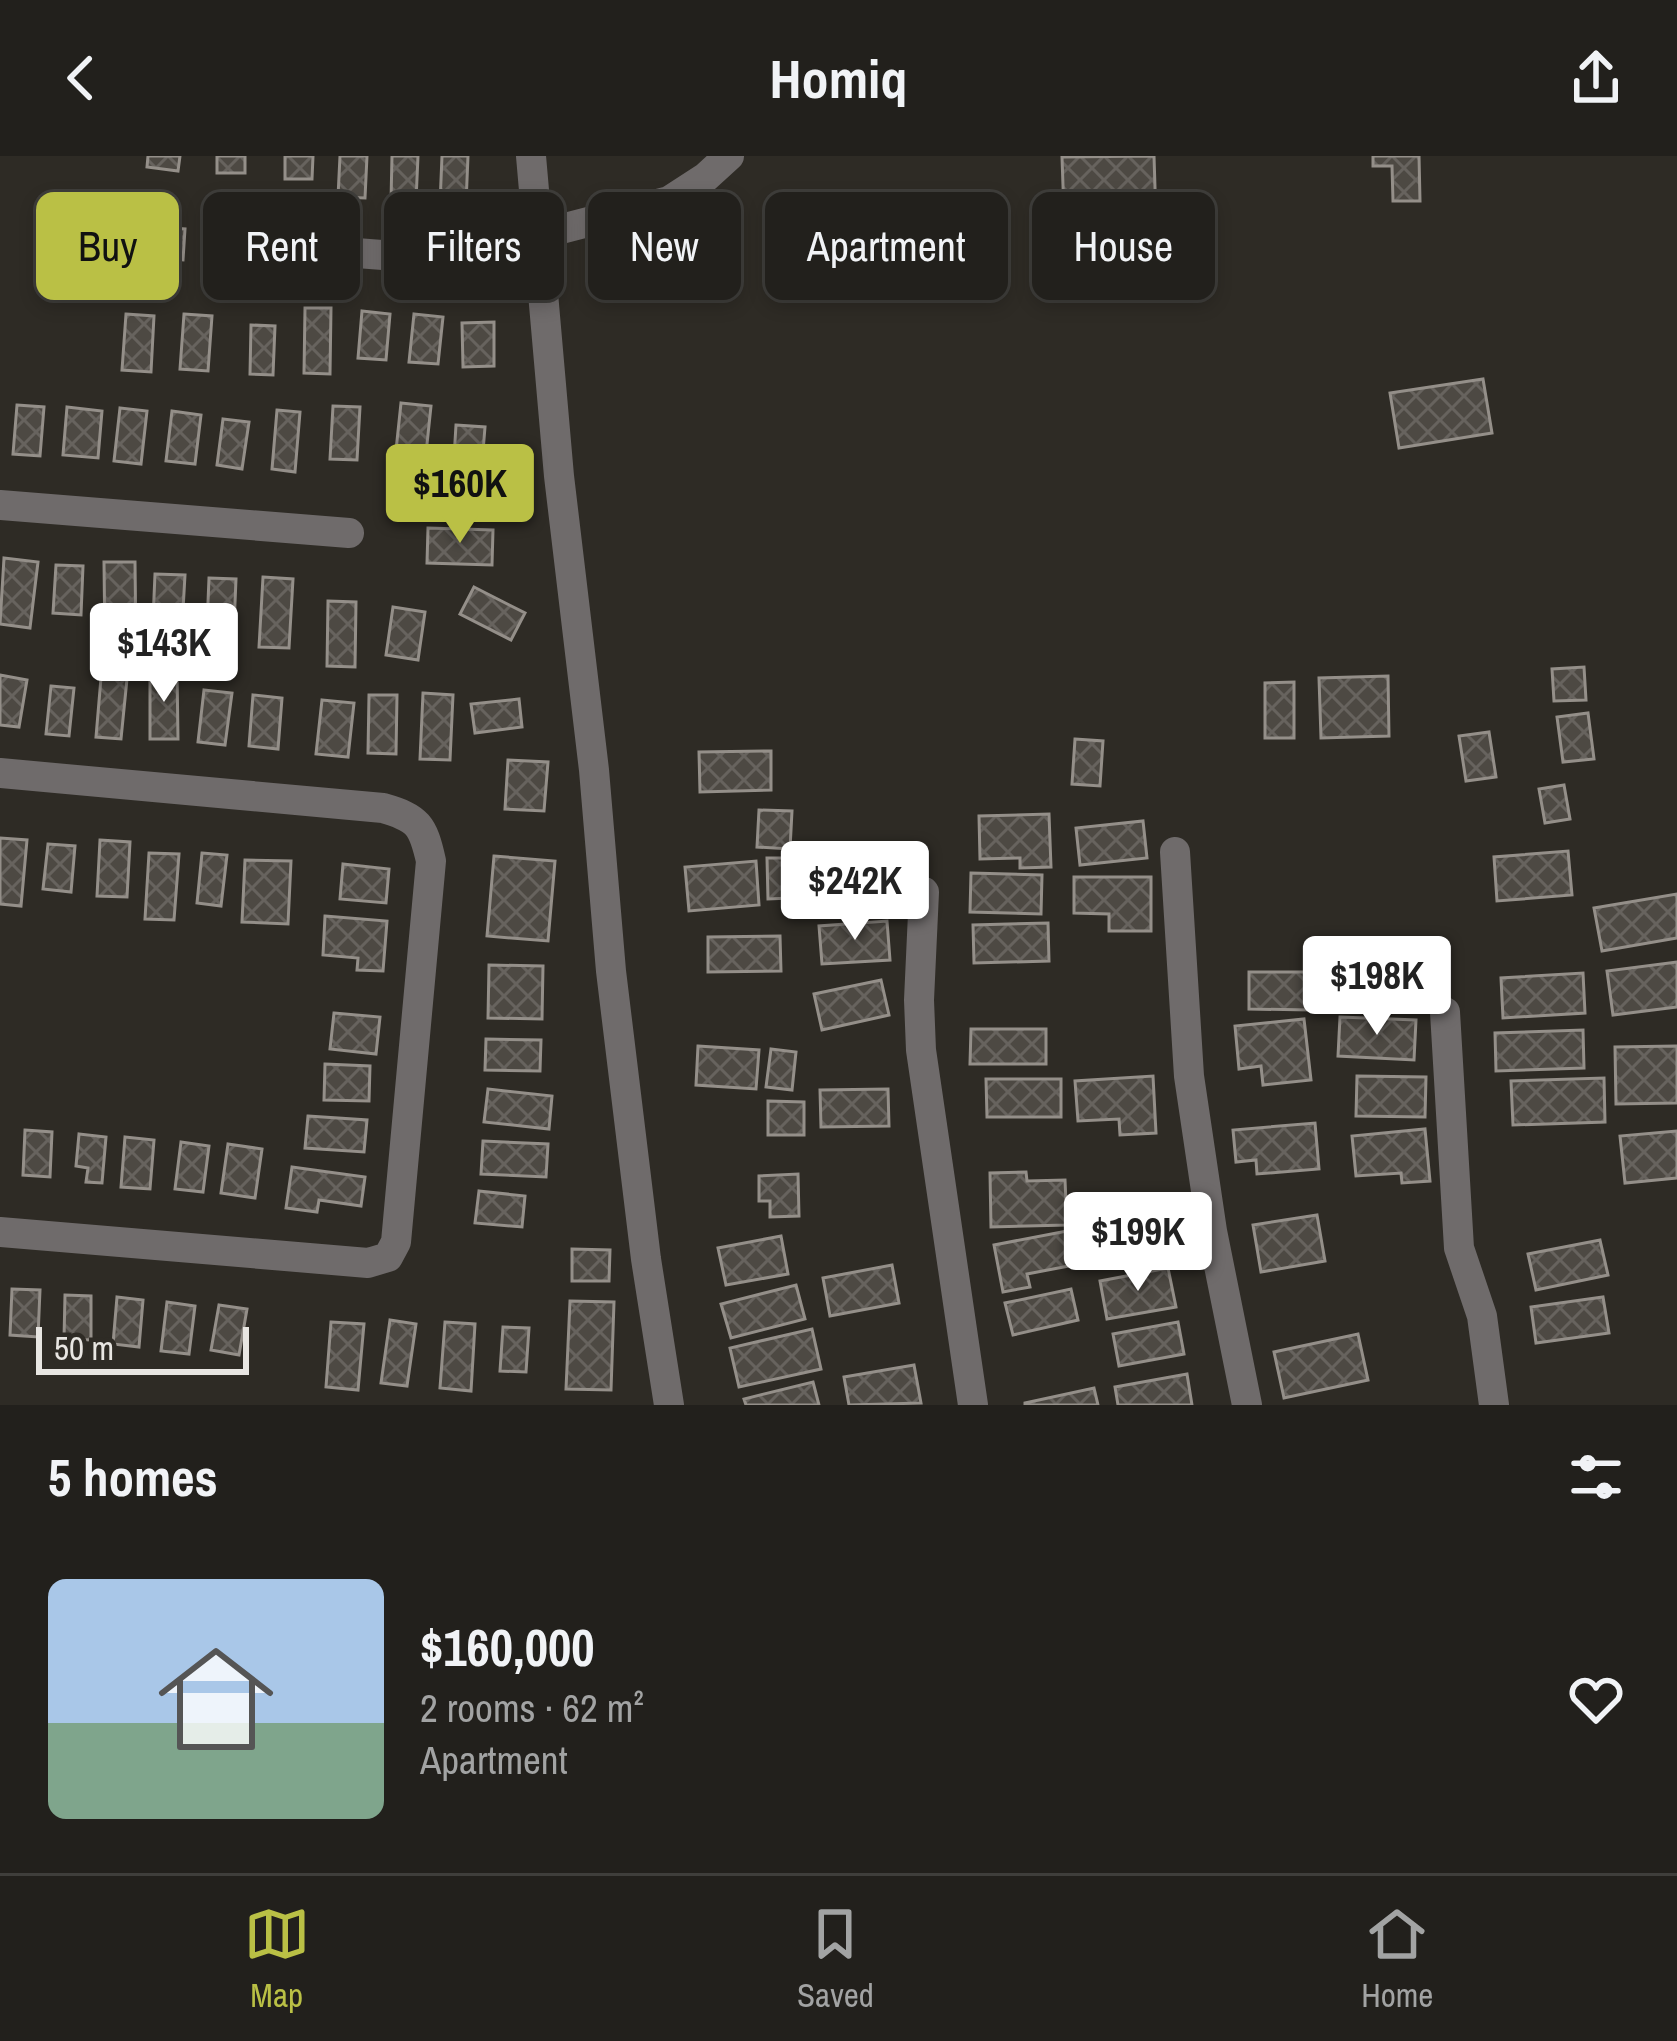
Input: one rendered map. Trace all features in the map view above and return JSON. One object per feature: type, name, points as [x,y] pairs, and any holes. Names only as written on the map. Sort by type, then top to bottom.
[{"type":"street","points":[[531,156],[534,192]]},
{"type":"street","points":[[564,229],[669,200],[729,156]]},
{"type":"street","points":[[542,300],[594,770],[611,971],[669,1405]]},
{"type":"street","points":[[0,505],[349,533]]},
{"type":"street","points":[[0,773],[383,808],[411,816],[425,834],[431,860],[396,1243],[388,1257],[368,1263],[0,1232]]},
{"type":"street","points":[[1175,852],[1189,1076],[1247,1405]]},
{"type":"street","points":[[924,892],[921,1050],[973,1405]]},
{"type":"street","points":[[1445,1012],[1460,1248],[1482,1316],[1494,1405]]},
{"type":"building","points":[[148,156],[180,156],[178,171],[147,167]]},
{"type":"building","points":[[217,156],[245,156],[245,173],[217,173]]},
{"type":"building","points":[[285,156],[313,156],[312,179],[285,179]]},
{"type":"building","points":[[340,156],[367,156],[365,198],[360,198],[360,192],[338,192]]},
{"type":"building","points":[[392,156],[418,156],[416,192],[391,192]]},
{"type":"building","points":[[442,156],[468,156],[466,192],[440,192]]},
{"type":"building","points":[[1154,156],[1155,192],[1063,192],[1062,157]]},
{"type":"building","points":[[1373,156],[1419,156],[1420,201],[1393,201],[1392,166],[1373,166]]},
{"type":"building","points":[[179,229],[185,229],[183,260],[179,260]]},
{"type":"building","points":[[305,308],[331,308],[330,374],[304,373]]},
{"type":"building","points":[[362,311],[390,314],[386,360],[358,358]]},
{"type":"building","points":[[126,314],[154,316],[151,372],[122,370]]},
{"type":"building","points":[[184,314],[212,316],[208,371],[180,369]]},
{"type":"building","points":[[414,314],[443,317],[438,364],[409,362]]},
{"type":"building","points":[[494,322],[494,366],[463,367],[462,323]]},
{"type":"building","points":[[251,325],[275,326],[273,375],[250,374]]},
{"type":"building","points":[[1483,379],[1492,433],[1399,448],[1390,393]]},
{"type":"building","points":[[401,403],[431,406],[425,463],[395,460]]},
{"type":"building","points":[[17,405],[44,407],[40,456],[13,454]]},
{"type":"building","points":[[333,406],[360,407],[357,460],[330,459]]},
{"type":"building","points":[[67,407],[102,411],[98,458],[63,455]]},
{"type":"building","points":[[120,408],[147,411],[141,464],[114,461]]},
{"type":"building","points":[[277,410],[300,412],[295,472],[272,469]]},
{"type":"building","points":[[172,411],[201,415],[195,464],[166,461]]},
{"type":"building","points":[[223,419],[249,422],[242,469],[217,465]]},
{"type":"building","points":[[456,425],[485,427],[481,476],[453,474]]},
{"type":"building","points":[[428,528],[493,530],[492,565],[427,563]]},
{"type":"building","points":[[4,558],[38,562],[30,628],[0,624]]},
{"type":"building","points":[[104,562],[135,562],[136,648],[105,649]]},
{"type":"building","points":[[56,565],[83,566],[81,615],[53,613]]},
{"type":"building","points":[[155,574],[185,575],[181,645],[152,643]]},
{"type":"building","points":[[263,577],[293,579],[289,648],[259,647]]},
{"type":"building","points":[[209,578],[236,579],[234,627],[207,626]]},
{"type":"building","points":[[474,587],[525,613],[511,640],[460,614]]},
{"type":"building","points":[[328,601],[356,602],[355,667],[327,666]]},
{"type":"building","points":[[393,607],[425,612],[418,660],[386,655]]},
{"type":"building","points":[[102,666],[128,669],[121,739],[96,737]]},
{"type":"building","points":[[1584,667],[1586,700],[1554,701],[1552,669]]},
{"type":"building","points":[[150,670],[177,670],[178,739],[150,739]]},
{"type":"building","points":[[0,675],[27,680],[19,727],[0,725]]},
{"type":"building","points":[[1388,676],[1389,736],[1321,738],[1319,678]]},
{"type":"building","points":[[1294,682],[1294,738],[1265,738],[1265,683]]},
{"type":"building","points":[[51,686],[74,688],[69,736],[46,734]]},
{"type":"building","points":[[204,690],[232,693],[225,745],[198,742]]},
{"type":"building","points":[[423,693],[453,695],[450,760],[420,759]]},
{"type":"building","points":[[253,695],[282,698],[278,749],[249,746]]},
{"type":"building","points":[[369,695],[397,695],[396,754],[368,753]]},
{"type":"building","points":[[519,699],[522,727],[475,733],[471,704]]},
{"type":"building","points":[[322,700],[354,703],[348,757],[316,754]]},
{"type":"building","points":[[1588,713],[1594,759],[1563,762],[1557,717]]},
{"type":"building","points":[[1489,732],[1496,777],[1466,781],[1459,736]]},
{"type":"building","points":[[1075,739],[1103,741],[1100,786],[1072,784]]},
{"type":"building","points":[[771,751],[771,790],[700,792],[699,752]]},
{"type":"building","points":[[508,760],[548,762],[544,811],[505,809]]},
{"type":"building","points":[[1564,785],[1570,819],[1545,823],[1539,789]]},
{"type":"building","points":[[759,810],[792,811],[790,849],[757,847]]},
{"type":"building","points":[[1049,814],[1051,867],[1020,868],[1020,858],[980,859],[979,816]]},
{"type":"building","points":[[1143,821],[1147,858],[1080,865],[1076,828]]},
{"type":"building","points":[[0,838],[27,840],[21,906],[0,904]]},
{"type":"building","points":[[100,840],[130,842],[127,897],[97,896]]},
{"type":"building","points":[[48,844],[75,846],[71,892],[43,889]]},
{"type":"building","points":[[1568,851],[1572,895],[1497,901],[1494,857]]},
{"type":"building","points":[[149,853],[179,854],[174,920],[145,919]]},
{"type":"building","points":[[202,853],[227,855],[221,906],[197,903]]},
{"type":"building","points":[[494,856],[555,861],[548,941],[487,936]]},
{"type":"building","points":[[767,858],[789,858],[790,898],[768,899]]},
{"type":"building","points":[[245,860],[291,861],[288,924],[242,922]]},
{"type":"building","points":[[756,861],[759,905],[689,911],[685,867]]},
{"type":"building","points":[[343,864],[389,869],[386,903],[340,899]]},
{"type":"building","points":[[971,873],[1042,875],[1041,914],[970,912]]},
{"type":"building","points":[[1074,877],[1151,877],[1151,931],[1109,931],[1109,914],[1074,913]]},
{"type":"building","points":[[1677,894],[1677,938],[1602,951],[1594,908]]},
{"type":"building","points":[[325,916],[387,921],[383,971],[357,970],[358,958],[323,955]]},
{"type":"building","points":[[887,921],[890,960],[822,964],[819,926]]},
{"type":"building","points":[[1048,923],[1049,961],[974,963],[973,925]]},
{"type":"building","points":[[780,936],[781,971],[708,972],[708,937]]},
{"type":"building","points":[[1677,962],[1677,1007],[1613,1015],[1607,971]]},
{"type":"building","points":[[489,965],[543,966],[542,1019],[488,1018]]},
{"type":"building","points":[[1249,972],[1310,972],[1310,1010],[1249,1009]]},
{"type":"building","points":[[1583,973],[1585,1013],[1503,1018],[1501,978]]},
{"type":"building","points":[[881,980],[889,1015],[822,1030],[814,994]]},
{"type":"building","points":[[334,1013],[380,1017],[376,1054],[330,1049]]},
{"type":"building","points":[[1340,1017],[1416,1020],[1414,1060],[1338,1056]]},
{"type":"building","points":[[1304,1019],[1311,1080],[1263,1085],[1261,1066],[1239,1069],[1235,1026]]},
{"type":"building","points":[[971,1029],[1046,1029],[1046,1064],[970,1064]]},
{"type":"building","points":[[1583,1030],[1584,1068],[1496,1071],[1495,1033]]},
{"type":"building","points":[[486,1039],[541,1040],[540,1071],[485,1070]]},
{"type":"building","points":[[698,1046],[759,1050],[756,1089],[696,1085]]},
{"type":"building","points":[[1677,1046],[1677,1103],[1616,1104],[1615,1047]]},
{"type":"building","points":[[771,1049],[796,1052],[792,1090],[766,1087]]},
{"type":"building","points":[[325,1064],[370,1066],[369,1101],[324,1100]]},
{"type":"building","points":[[1153,1076],[1156,1133],[1120,1135],[1119,1119],[1078,1121],[1075,1081]]},
{"type":"building","points":[[1357,1076],[1426,1077],[1425,1117],[1356,1116]]},
{"type":"building","points":[[1604,1078],[1605,1122],[1513,1125],[1511,1081]]},
{"type":"building","points":[[986,1079],[1061,1079],[1061,1117],[987,1117]]},
{"type":"building","points":[[488,1089],[552,1096],[549,1129],[484,1122]]},
{"type":"building","points":[[888,1089],[889,1126],[821,1127],[820,1090]]},
{"type":"building","points":[[768,1101],[804,1102],[804,1135],[768,1135]]},
{"type":"building","points":[[308,1116],[367,1120],[364,1152],[305,1148]]},
{"type":"building","points":[[1315,1123],[1319,1169],[1257,1174],[1256,1160],[1236,1162],[1233,1130]]},
{"type":"building","points":[[1425,1129],[1430,1181],[1402,1183],[1401,1173],[1356,1176],[1352,1136]]},
{"type":"building","points":[[25,1130],[52,1132],[50,1177],[23,1175]]},
{"type":"building","points":[[1677,1131],[1677,1178],[1625,1183],[1620,1136]]},
{"type":"building","points":[[79,1134],[106,1137],[102,1183],[86,1182],[88,1168],[76,1166]]},
{"type":"building","points":[[125,1137],[154,1140],[150,1189],[121,1187]]},
{"type":"building","points":[[483,1141],[548,1144],[546,1177],[481,1174]]},
{"type":"building","points":[[181,1142],[209,1146],[203,1192],[175,1189]]},
{"type":"building","points":[[228,1144],[262,1149],[255,1198],[221,1193]]},
{"type":"building","points":[[292,1167],[365,1177],[361,1206],[319,1200],[317,1212],[286,1208]]},
{"type":"building","points":[[1026,1172],[1027,1181],[1065,1180],[1067,1225],[991,1227],[990,1173]]},
{"type":"building","points":[[798,1174],[799,1216],[770,1217],[770,1201],[759,1201],[759,1176]]},
{"type":"building","points":[[479,1191],[525,1196],[522,1227],[475,1223]]},
{"type":"building","points":[[1144,1215],[1151,1248],[1092,1259],[1086,1226]]},
{"type":"building","points":[[1317,1215],[1325,1261],[1261,1272],[1253,1225]]},
{"type":"building","points":[[1067,1231],[1074,1265],[1027,1274],[1030,1287],[1003,1292],[994,1245]]},
{"type":"building","points":[[781,1236],[788,1274],[726,1285],[718,1248]]},
{"type":"building","points":[[1600,1240],[1608,1275],[1536,1290],[1528,1254]]},
{"type":"building","points":[[572,1249],[610,1250],[609,1281],[572,1281]]},
{"type":"building","points":[[892,1265],[899,1303],[830,1316],[823,1278]]},
{"type":"building","points":[[1168,1268],[1176,1307],[1107,1319],[1100,1281]]},
{"type":"building","points":[[796,1285],[805,1319],[731,1338],[721,1304]]},
{"type":"building","points":[[12,1289],[40,1290],[38,1337],[10,1335]]},
{"type":"building","points":[[1071,1289],[1078,1320],[1013,1335],[1005,1303]]},
{"type":"building","points":[[65,1295],[91,1296],[91,1340],[64,1339]]},
{"type":"building","points":[[117,1297],[143,1300],[139,1347],[113,1344]]},
{"type":"building","points":[[1603,1297],[1609,1333],[1536,1343],[1531,1307]]},
{"type":"building","points":[[570,1301],[614,1302],[611,1390],[566,1389]]},
{"type":"building","points":[[167,1302],[195,1306],[189,1354],[161,1351]]},
{"type":"building","points":[[219,1305],[247,1309],[239,1355],[211,1350]]},
{"type":"building","points":[[390,1320],[416,1324],[407,1386],[381,1383]]},
{"type":"building","points":[[331,1322],[364,1324],[358,1390],[326,1387]]},
{"type":"building","points":[[445,1322],[475,1324],[471,1391],[440,1388]]},
{"type":"building","points":[[1178,1322],[1184,1354],[1119,1366],[1113,1334]]},
{"type":"building","points":[[503,1327],[529,1328],[526,1372],[500,1371]]},
{"type":"building","points":[[812,1329],[821,1369],[739,1387],[730,1348]]},
{"type":"building","points":[[1358,1334],[1368,1380],[1284,1398],[1274,1352]]},
{"type":"building","points":[[914,1365],[921,1403],[849,1405],[844,1377]]},
{"type":"building","points":[[1187,1374],[1192,1405],[1118,1405],[1115,1387]]},
{"type":"building","points":[[813,1382],[819,1405],[746,1405],[744,1399]]},
{"type":"building","points":[[1094,1388],[1098,1405],[1025,1405],[1025,1403]]}]
